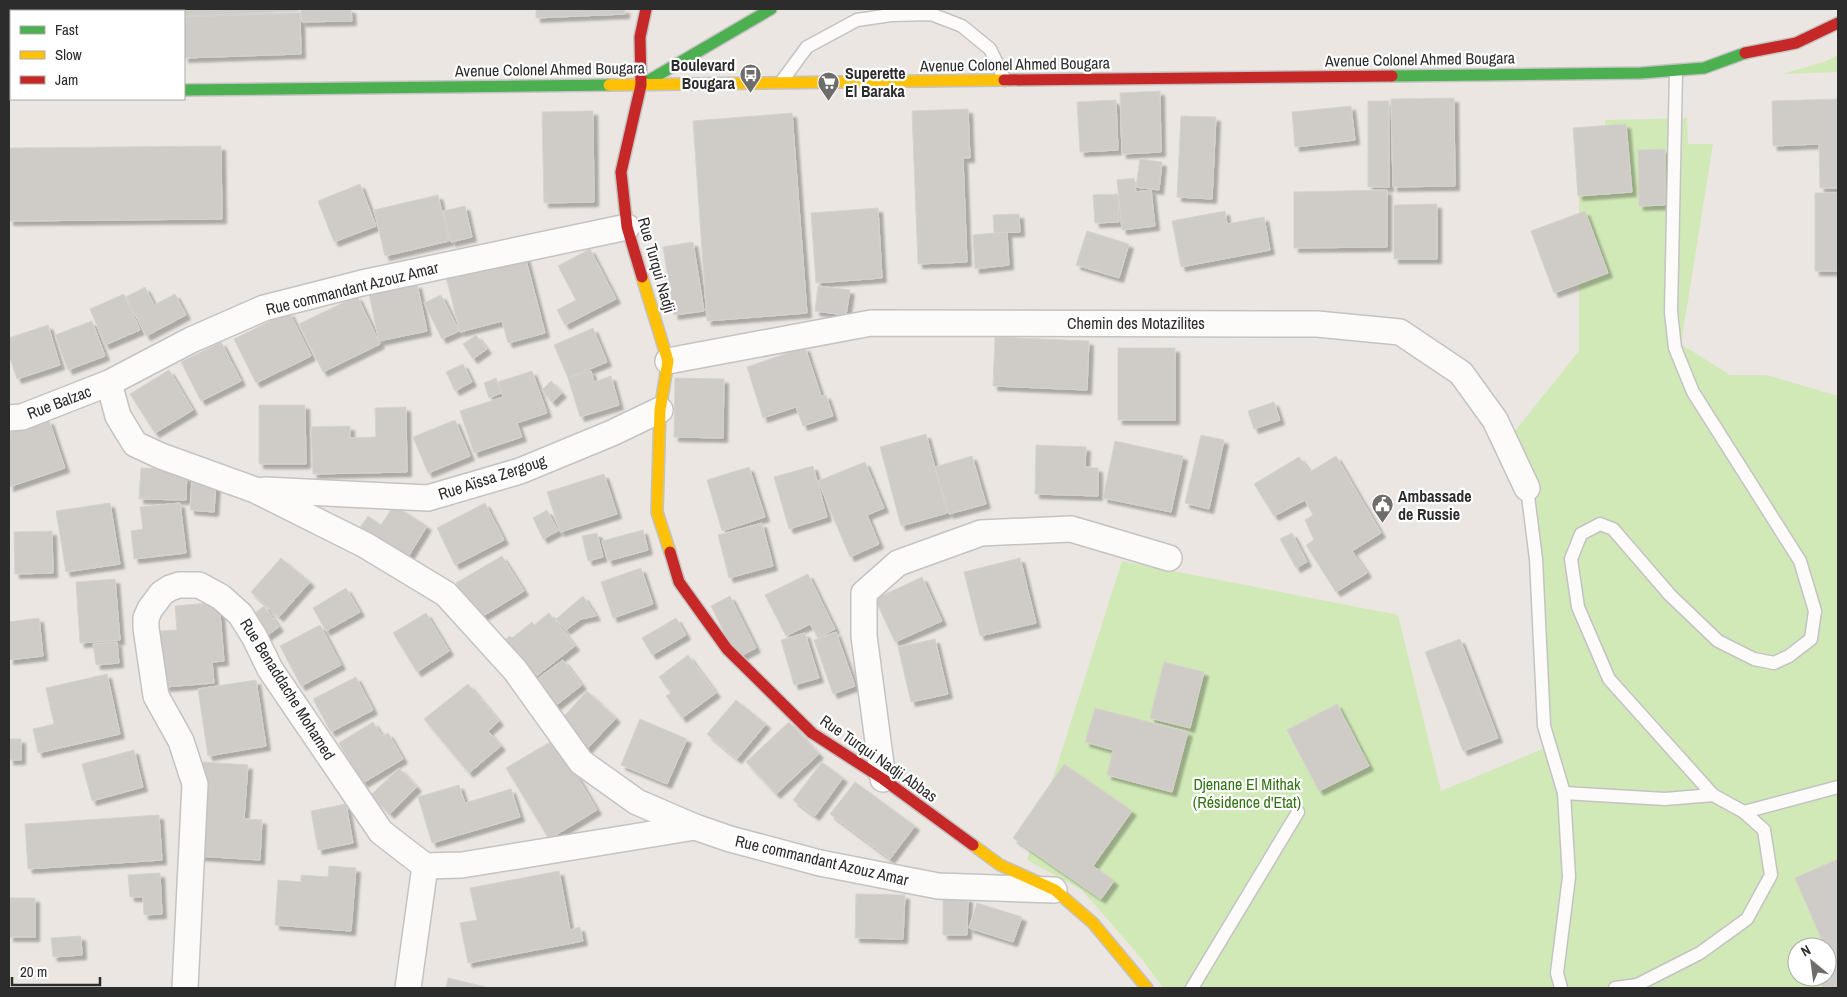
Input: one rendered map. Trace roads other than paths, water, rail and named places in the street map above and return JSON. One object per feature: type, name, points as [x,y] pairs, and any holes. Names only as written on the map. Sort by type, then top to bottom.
[{"type":"main road","name":"Rue Turqui Nadji","points":[[646,9],[640,38],[641,85],[621,172],[626,227],[668,361],[660,410]]},
{"type":"main road","points":[[641,85],[771,9]]},
{"type":"main road","name":"Avenue Colonel Ahmed Bougara","points":[[185,90],[1641,73],[1704,68],[1743,53],[1796,43],[1838,23]]},
{"type":"main road","name":"Rue Turqui Nadji Abbas","points":[[660,410],[657,512],[679,582],[727,649],[812,733],[883,779],[1000,865],[1054,890],[1093,923],[1147,988]]},
{"type":"street","name":"Rue commandant Azouz Amar","points":[[626,227],[362,283],[264,308],[192,340],[109,383],[118,416],[135,444],[161,456],[255,490],[365,545],[446,594],[514,670],[581,762],[637,802],[694,827],[730,839],[820,863],[938,886],[1054,890]]},
{"type":"street","name":"Chemin des Motazilites","points":[[668,361],[871,323],[1317,324],[1400,332],[1461,373],[1495,420],[1527,488]]},
{"type":"street","name":"Rue Balzac","points":[[9,418],[22,417],[109,383]]},
{"type":"street","name":"Rue Aïssa Zergoug","points":[[255,490],[428,498],[520,471],[612,433],[660,410]]},
{"type":"street","points":[[883,779],[864,636],[864,593],[898,563],[981,533],[1071,529],[1169,558]]},
{"type":"street","name":"Rue Benaddache Mohamed","points":[[185,988],[196,784],[181,741],[156,696],[146,628],[146,618],[150,609],[162,593],[170,588],[179,585],[199,585],[221,597],[240,614],[254,636],[270,669],[381,832],[425,866]]},
{"type":"street","points":[[408,988],[425,866],[462,865],[694,827]]},
{"type":"lane","points":[[781,83],[807,48],[857,20],[891,15],[931,14],[962,26],[990,49],[1005,80]]},
{"type":"lane","points":[[1615,988],[1636,985],[1700,952],[1747,919],[1771,875],[1764,830],[1744,812],[1713,795],[1609,679],[1578,607],[1571,559],[1580,534],[1600,524],[1613,529],[1670,595],[1718,641],[1754,659],[1774,663],[1789,656],[1811,639],[1815,611],[1800,561],[1693,392],[1675,348],[1671,312],[1676,71]]},
{"type":"lane","points":[[1527,488],[1536,559],[1544,726],[1564,793],[1569,877],[1557,973],[1561,988]]},
{"type":"lane","points":[[1744,812],[1838,787]]},
{"type":"lane","points":[[1564,793],[1665,799],[1713,795]]},
{"type":"lane","points":[[1192,988],[1298,812]]},
{"type":"place","name":"Boulevard Bougara","points":[[751,93]]},
{"type":"place","name":"Superette El Baraka","points":[[829,101]]},
{"type":"place","name":"Ambassade de Russie","points":[[1382,524]]},
{"type":"park label","name":"Djenane El Mithak (Résidence d'Etat)","points":[[1247,793]]}]
